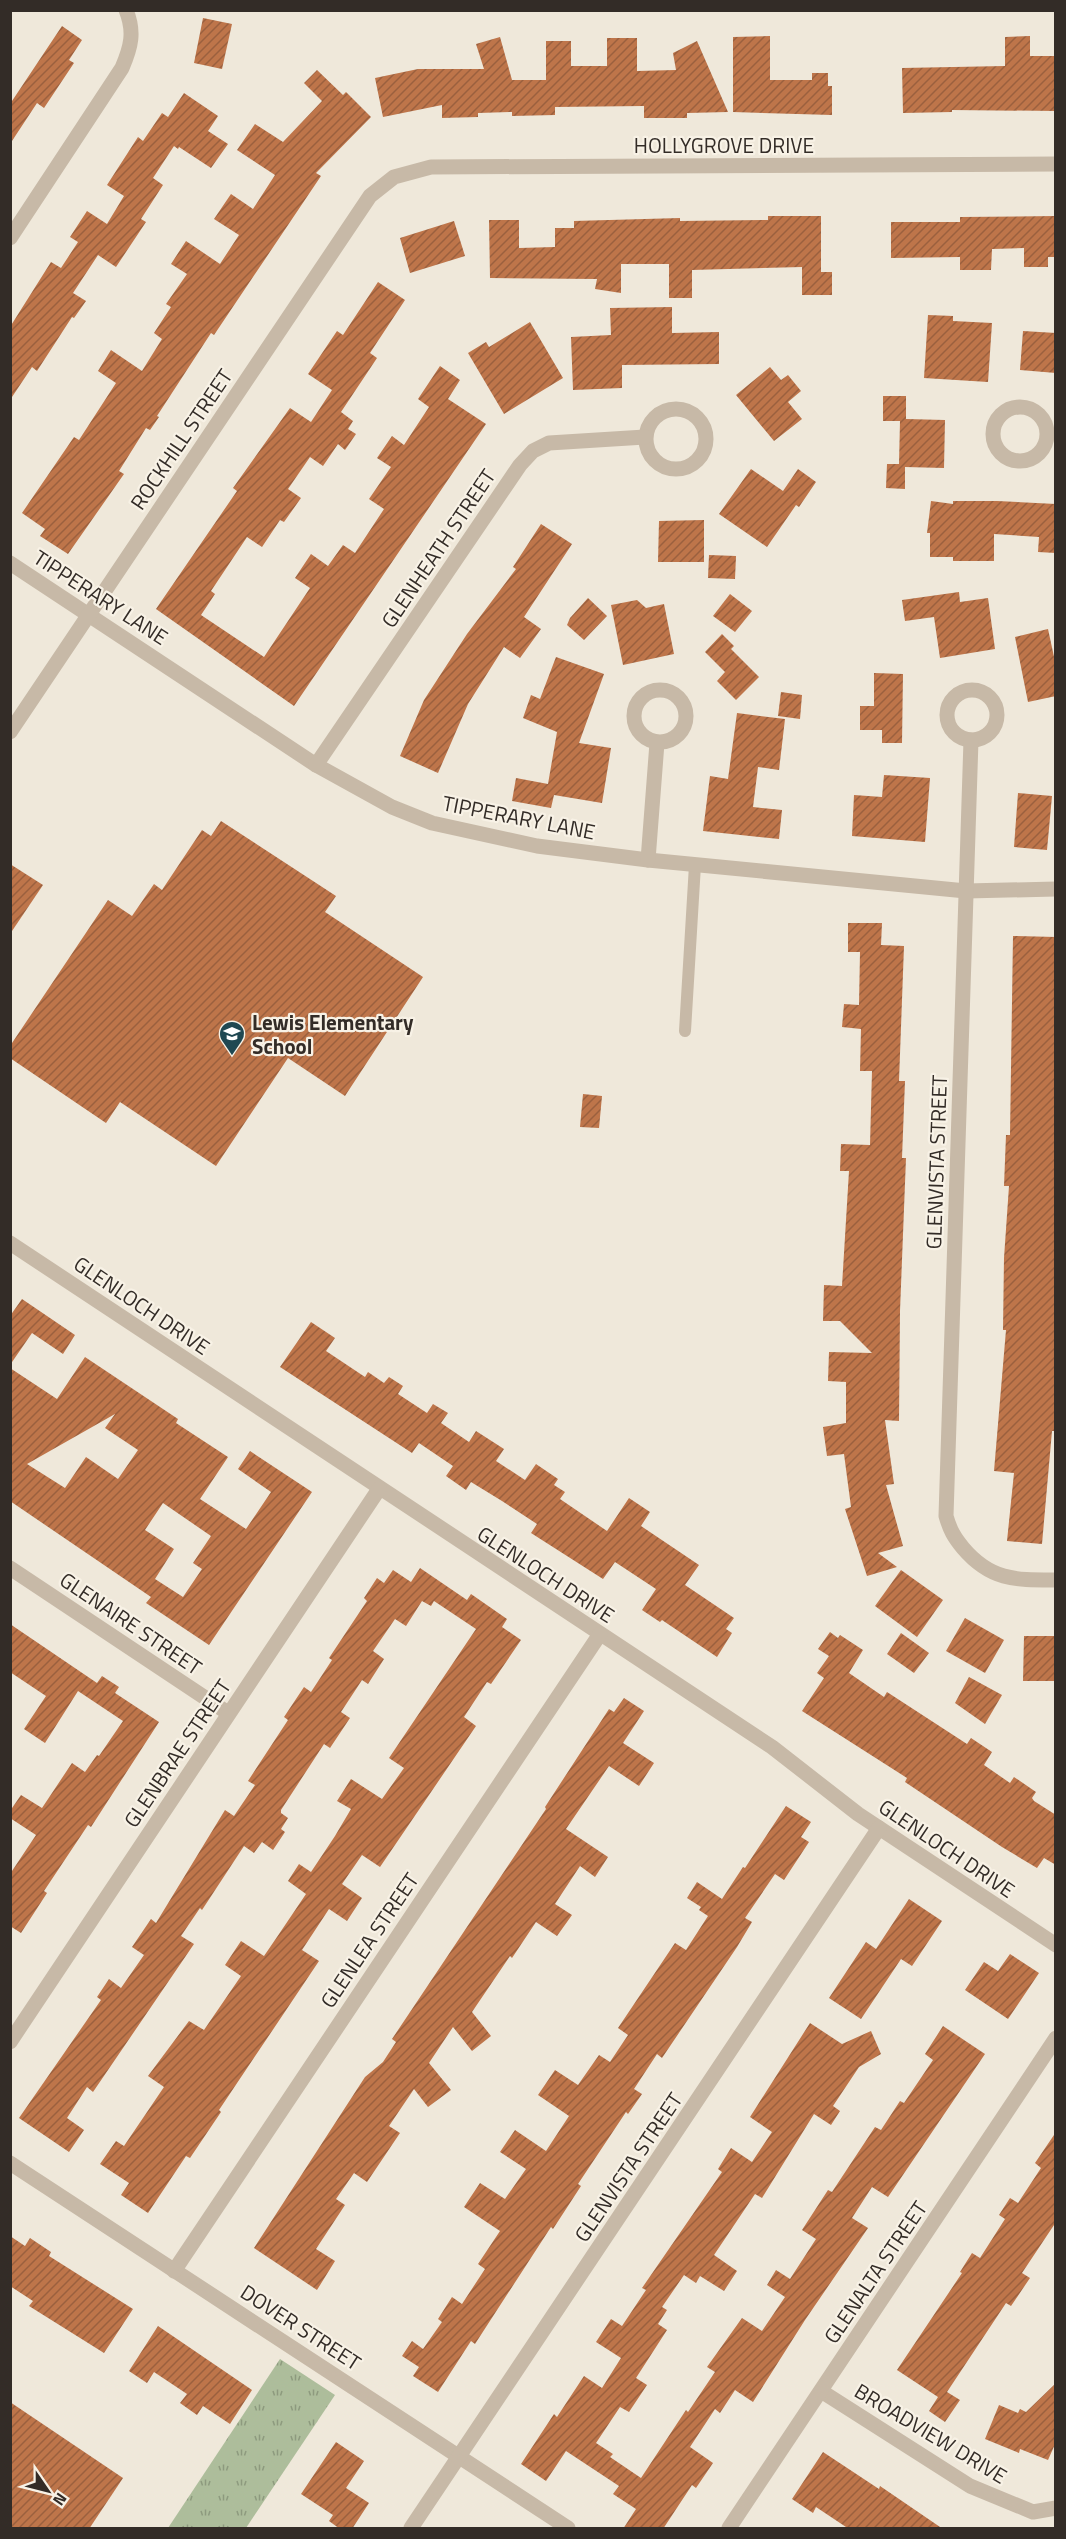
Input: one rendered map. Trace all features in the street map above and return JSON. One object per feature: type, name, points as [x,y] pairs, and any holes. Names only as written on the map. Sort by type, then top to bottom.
[{"type":"street","points":[[10,238],[122,68],[130,49],[132,28],[126,10]]},
{"type":"street","name":"HOLLYGROVE DRIVE","points":[[394,177],[431,167],[1056,164]]},
{"type":"street","name":"ROCKHILL STREET","points":[[10,732],[370,196],[394,177]]},
{"type":"street","points":[[678,408],[689,411],[699,418],[705,428],[707,440],[704,452],[696,461],[686,467],[674,469],[663,466],[653,459],[647,449],[645,437],[648,425],[656,416],[666,410],[678,408]]},
{"type":"street","name":"GLENHEATH STREET","points":[[316,765],[520,465],[533,451],[549,443],[645,437]]},
{"type":"street","name":"TIPPERARY LANE","points":[[10,563],[316,765],[392,807],[432,823],[537,846],[695,865],[966,891],[1056,889]]},
{"type":"street","name":"GLENVISTA STREET","points":[[970,740],[946,1516],[950,1532],[974,1561],[986,1570],[1002,1577],[1020,1580],[1056,1580]]},
{"type":"street","points":[[648,860],[657,743]]},
{"type":"street","name":"GLENLOCH DRIVE","points":[[10,1243],[772,1747],[879,1828],[1056,1945]]},
{"type":"street","name":"GLENBRAE STREET","points":[[10,2042],[379,1489]]},
{"type":"street","name":"GLENAIRE STREET","points":[[10,1568],[228,1713]]},
{"type":"street","name":"GLENLEA STREET","points":[[174,2271],[600,1634]]},
{"type":"street","name":"GLENVISTA STREET","points":[[411,2529],[879,1828]]},
{"type":"street","name":"GLENALTA STREET","points":[[729,2529],[1056,2038]]},
{"type":"street","name":"DOVER STREET","points":[[10,2163],[460,2456],[568,2529]]},
{"type":"street","name":"BROADVIEW DRIVE","points":[[821,2391],[970,2486],[1033,2512],[1056,2508]]},
{"type":"lane","points":[[685,1032],[695,865]]},
{"type":"green space","points":[[280,2359],[335,2395],[246,2528],[168,2528]]},
{"type":"building","points":[[203,18],[232,24],[222,69],[194,63]]},
{"type":"building","points":[[62,26],[82,40],[69,60],[74,63],[44,108],[37,103],[10,144],[10,104]]},
{"type":"building","points":[[770,36],[770,80],[812,80],[812,73],[828,73],[828,86],[832,86],[832,115],[733,112],[733,37]]},
{"type":"building","points":[[1030,36],[1030,56],[1056,56],[1056,111],[952,110],[952,112],[903,113],[902,68],[1005,66],[1005,37]]},
{"type":"building","points":[[500,37],[512,80],[546,80],[546,41],[571,41],[571,66],[607,66],[607,38],[637,38],[637,71],[676,70],[673,53],[697,41],[728,112],[687,113],[687,118],[644,118],[644,106],[555,107],[555,115],[512,116],[512,112],[478,113],[478,117],[442,118],[442,105],[383,117],[375,78],[418,69],[484,69],[476,44]]},
{"type":"building","points":[[317,70],[343,95],[346,92],[371,117],[316,173],[321,176],[214,335],[211,333],[150,430],[146,428],[119,471],[124,474],[68,554],[40,536],[45,529],[22,513],[74,437],[79,440],[116,383],[98,371],[111,350],[142,371],[162,339],[154,333],[171,307],[166,304],[187,274],[171,264],[186,241],[220,264],[239,235],[214,219],[231,194],[253,209],[275,175],[237,150],[255,124],[283,142],[322,101],[304,83]]},
{"type":"building","points":[[184,93],[218,116],[208,131],[228,144],[211,168],[174,146],[153,178],[163,185],[141,219],[146,222],[116,267],[98,255],[73,293],[86,301],[74,318],[72,317],[37,371],[32,367],[10,400],[10,327],[51,262],[61,268],[78,242],[70,237],[87,211],[107,224],[124,196],[107,185],[138,137],[143,141],[162,113],[168,117]]},
{"type":"building","points":[[768,216],[821,216],[821,272],[832,272],[832,295],[802,295],[802,267],[692,270],[692,298],[669,298],[669,264],[621,264],[621,293],[595,289],[597,279],[490,278],[489,220],[519,220],[519,248],[555,247],[555,228],[574,228],[574,221],[680,218],[680,221],[768,220]]},
{"type":"building","points":[[1056,216],[1056,257],[1048,257],[1048,267],[1024,267],[1024,248],[992,249],[991,270],[960,270],[960,257],[891,258],[891,222],[960,222],[960,217]]},
{"type":"building","points":[[454,221],[465,256],[410,273],[400,238]]},
{"type":"building","points":[[378,282],[405,300],[370,353],[377,358],[341,412],[353,421],[348,429],[356,434],[345,450],[338,444],[323,466],[310,457],[288,489],[301,498],[284,522],[280,520],[262,547],[247,537],[211,591],[215,594],[201,615],[264,657],[310,588],[295,578],[311,554],[328,566],[343,545],[355,553],[384,509],[369,499],[391,467],[377,458],[392,436],[404,445],[429,407],[418,399],[440,366],[460,380],[448,399],[486,424],[294,706],[156,609],[237,491],[233,488],[290,408],[311,422],[332,390],[308,374],[337,331],[343,335]]},
{"type":"building","points":[[672,307],[672,333],[719,332],[719,364],[622,365],[622,388],[573,390],[571,337],[611,335],[610,308]]},
{"type":"building","points":[[928,315],[953,316],[953,321],[992,323],[988,382],[924,378]]},
{"type":"building","points":[[530,322],[563,378],[504,414],[468,353],[486,342],[489,347]]},
{"type":"building","points":[[1023,331],[1056,333],[1056,373],[1020,370]]},
{"type":"building","points":[[770,367],[781,380],[788,375],[801,391],[788,402],[802,419],[774,441],[736,395]]},
{"type":"building","points":[[883,396],[906,396],[906,419],[945,420],[944,468],[905,467],[905,489],[886,488],[887,464],[899,464],[900,421],[883,421]]},
{"type":"building","points":[[751,469],[783,491],[798,469],[816,482],[799,507],[796,505],[767,547],[719,514]]},
{"type":"building","points":[[931,501],[953,504],[953,501],[997,501],[1056,504],[1056,553],[1038,552],[1039,537],[994,534],[994,561],[953,561],[953,557],[930,557],[930,533],[927,533]]},
{"type":"building","points":[[704,520],[704,562],[658,562],[659,521]]},
{"type":"building","points":[[541,524],[572,544],[524,617],[541,629],[520,658],[504,647],[468,704],[438,773],[400,756],[424,700],[467,634],[516,569],[513,567]]},
{"type":"building","points":[[709,555],[736,556],[735,579],[708,578]]},
{"type":"building","points":[[959,592],[960,602],[988,598],[995,649],[940,658],[934,617],[905,621],[902,600]]},
{"type":"building","points":[[730,594],[752,611],[735,632],[713,616]]},
{"type":"building","points":[[588,598],[607,616],[584,640],[567,625],[570,618]]},
{"type":"building","points":[[637,600],[646,608],[664,604],[674,654],[623,665],[611,605]]},
{"type":"building","points":[[1048,629],[1056,666],[1056,696],[1028,702],[1015,637]]},
{"type":"building","points":[[722,634],[734,646],[731,649],[759,677],[736,700],[717,681],[725,672],[705,652]]},
{"type":"building","points":[[556,657],[604,674],[579,743],[611,748],[602,803],[554,795],[551,808],[512,801],[516,778],[548,784],[557,732],[523,718],[531,695],[540,699]]},
{"type":"building","points":[[874,673],[903,674],[902,743],[882,743],[882,730],[860,730],[860,706],[874,706]]},
{"type":"building","points":[[781,692],[802,695],[800,719],[778,716]]},
{"type":"building","points":[[737,713],[785,719],[779,770],[758,767],[753,807],[782,810],[779,839],[703,831],[710,776],[728,779]]},
{"type":"building","points":[[884,775],[930,778],[925,842],[852,836],[854,795],[882,797]]},
{"type":"building","points":[[1018,793],[1052,796],[1047,850],[1014,847]]},
{"type":"building","points":[[221,821],[336,896],[325,912],[423,977],[345,1096],[288,1058],[216,1166],[120,1102],[106,1123],[10,1058],[10,1046],[108,900],[132,916],[154,884],[162,890],[202,830],[211,836]]},
{"type":"building","points":[[10,864],[43,885],[10,934]]},
{"type":"building","points":[[848,923],[882,923],[881,945],[904,946],[899,1081],[905,1081],[902,1158],[906,1158],[900,1311],[899,1421],[885,1420],[894,1484],[886,1485],[903,1546],[878,1553],[897,1567],[867,1576],[845,1509],[851,1507],[844,1454],[827,1456],[823,1427],[846,1423],[846,1382],[828,1381],[829,1352],[872,1353],[840,1321],[823,1321],[824,1285],[842,1286],[849,1171],[840,1171],[841,1144],[870,1145],[872,1071],[860,1071],[861,1029],[842,1027],[844,1004],[859,1005],[860,952],[848,952]]},
{"type":"building","points":[[1013,936],[1056,937],[1056,1431],[1052,1431],[1042,1544],[1007,1541],[1014,1473],[994,1471],[1006,1330],[1003,1330],[1004,1258],[1009,1186],[1004,1186],[1006,1135],[1010,1135]]},
{"type":"building","points":[[583,1094],[602,1096],[599,1128],[580,1127]]},
{"type":"building","points":[[22,1299],[75,1335],[63,1354],[32,1333],[10,1365],[10,1316]]},
{"type":"building","points":[[311,1322],[335,1338],[326,1351],[365,1377],[368,1372],[384,1383],[389,1377],[403,1386],[398,1394],[427,1413],[433,1404],[448,1413],[441,1423],[469,1442],[476,1431],[504,1449],[496,1461],[525,1480],[536,1464],[558,1479],[554,1485],[565,1492],[560,1499],[607,1531],[629,1498],[650,1512],[641,1526],[699,1565],[685,1585],[734,1618],[726,1629],[732,1633],[717,1657],[662,1620],[660,1622],[642,1610],[656,1589],[615,1562],[603,1579],[531,1533],[537,1524],[502,1501],[471,1482],[466,1490],[446,1476],[453,1466],[419,1443],[412,1453],[280,1367]]},
{"type":"building","points":[[85,1357],[178,1419],[176,1423],[228,1457],[200,1499],[246,1529],[271,1492],[238,1469],[250,1451],[312,1492],[209,1645],[146,1603],[151,1597],[10,1501],[10,1368],[57,1399]],"holes":[[[115,1414],[105,1428],[138,1450],[118,1479],[86,1457],[65,1488],[27,1464]],[[163,1503],[211,1536],[193,1563],[202,1569],[183,1597],[155,1579],[174,1549],[145,1530]]]},
{"type":"building","points":[[420,1568],[467,1600],[471,1594],[507,1619],[502,1627],[521,1640],[491,1684],[487,1682],[464,1717],[476,1726],[380,1867],[362,1855],[342,1884],[362,1898],[347,1921],[329,1909],[302,1950],[319,1961],[219,2110],[221,2112],[190,2158],[186,2156],[148,2213],[121,2195],[129,2183],[100,2164],[116,2141],[124,2146],[164,2087],[148,2076],[189,2021],[204,2030],[241,1976],[225,1965],[241,1941],[264,1956],[277,1937],[306,1894],[288,1881],[299,1864],[311,1872],[335,1836],[351,1809],[337,1801],[351,1779],[382,1799],[404,1768],[389,1758],[476,1629],[434,1601],[431,1606],[422,1601],[406,1626],[395,1619],[373,1651],[384,1659],[368,1684],[362,1680],[341,1712],[350,1718],[330,1748],[324,1744],[281,1810],[281,1813],[288,1818],[281,1829],[285,1832],[273,1850],[262,1842],[254,1853],[244,1846],[202,1910],[200,1908],[181,1936],[194,1944],[93,2092],[87,2087],[67,2118],[84,2130],[69,2152],[19,2118],[101,2000],[97,1997],[109,1979],[121,1988],[144,1955],[132,1947],[151,1919],[156,1923],[225,1810],[234,1816],[255,1785],[248,1781],[288,1720],[284,1717],[304,1687],[311,1692],[332,1660],[329,1658],[367,1601],[364,1598],[377,1578],[384,1583],[393,1570],[411,1582]]},
{"type":"building","points":[[901,1570],[943,1600],[917,1637],[875,1606]]},
{"type":"building","points":[[965,1618],[1004,1640],[985,1673],[946,1651]]},
{"type":"building","points":[[10,1624],[97,1683],[102,1676],[119,1687],[115,1693],[159,1722],[91,1827],[88,1825],[44,1891],[47,1893],[21,1933],[10,1926],[10,1874],[36,1835],[10,1818],[10,1811],[21,1795],[42,1808],[72,1763],[85,1772],[123,1721],[78,1691],[45,1743],[24,1729],[46,1696],[10,1672]]},
{"type":"building","points":[[830,1632],[838,1638],[840,1635],[863,1650],[849,1673],[884,1697],[887,1692],[967,1744],[971,1738],[992,1752],[984,1765],[1010,1783],[1014,1777],[1036,1792],[1032,1798],[1034,1801],[1056,1815],[1056,1865],[1044,1858],[1037,1868],[1002,1847],[905,1782],[907,1778],[802,1711],[824,1678],[817,1673],[829,1656],[818,1649]]},
{"type":"building","points":[[901,1633],[929,1653],[914,1673],[887,1654]]},
{"type":"building","points":[[1024,1636],[1056,1636],[1056,1681],[1023,1681]]},
{"type":"building","points":[[969,1677],[1002,1695],[985,1724],[955,1703]]},
{"type":"building","points":[[624,1698],[644,1711],[623,1743],[654,1763],[639,1786],[609,1766],[566,1829],[608,1857],[595,1877],[580,1866],[555,1904],[572,1915],[557,1936],[536,1922],[472,2012],[491,2036],[472,2051],[453,2027],[429,2063],[451,2090],[428,2107],[414,2089],[389,2126],[400,2133],[367,2182],[354,2173],[336,2199],[345,2205],[316,2249],[335,2261],[317,2290],[254,2248],[365,2077],[383,2062],[396,2042],[392,2039],[546,1809],[545,1807],[609,1709],[614,1712]]},
{"type":"building","points":[[786,1806],[811,1822],[801,1837],[809,1842],[784,1880],[775,1874],[745,1918],[752,1922],[737,1947],[662,2058],[657,2054],[634,2089],[642,2094],[628,2114],[626,2112],[578,2184],[581,2186],[553,2229],[551,2227],[475,2344],[471,2341],[438,2392],[413,2376],[419,2367],[402,2356],[412,2341],[423,2349],[442,2322],[438,2319],[452,2297],[462,2304],[485,2269],[478,2264],[500,2231],[464,2207],[480,2183],[505,2199],[526,2169],[500,2152],[515,2130],[546,2151],[569,2116],[538,2095],[555,2070],[578,2085],[599,2055],[610,2062],[628,2035],[618,2028],[675,1943],[686,1950],[708,1916],[699,1910],[701,1907],[687,1898],[697,1882],[722,1899]]},
{"type":"building","points":[[909,1899],[942,1921],[912,1966],[901,1959],[861,2019],[829,1998],[866,1942],[876,1949]]},
{"type":"building","points":[[1010,1954],[1039,1973],[1008,2019],[965,1990],[984,1962],[998,1971]]},
{"type":"building","points":[[810,2023],[842,2044],[871,2031],[881,2054],[859,2067],[833,2106],[840,2111],[831,2125],[814,2114],[762,2198],[755,2194],[714,2255],[737,2271],[724,2291],[700,2276],[696,2283],[684,2275],[662,2307],[667,2310],[658,2324],[667,2330],[636,2378],[647,2385],[629,2412],[620,2407],[596,2443],[613,2454],[610,2457],[641,2478],[686,2410],[688,2412],[715,2372],[707,2367],[742,2318],[762,2331],[785,2297],[767,2285],[776,2270],[790,2279],[816,2239],[802,2230],[828,2190],[832,2192],[875,2127],[881,2130],[900,2101],[904,2103],[933,2060],[925,2054],[943,2026],[985,2054],[888,2197],[872,2187],[852,2218],[868,2228],[805,2320],[753,2402],[735,2390],[720,2413],[715,2409],[690,2447],[713,2463],[696,2488],[692,2485],[663,2529],[623,2529],[636,2509],[613,2494],[619,2486],[566,2451],[546,2481],[521,2464],[554,2414],[557,2417],[584,2376],[602,2388],[621,2358],[596,2342],[611,2319],[622,2326],[646,2290],[642,2288],[722,2172],[718,2169],[731,2148],[752,2162],[772,2132],[750,2117]]},
{"type":"building","points":[[1056,2132],[1056,2222],[1022,2273],[1030,2278],[1011,2306],[1006,2303],[947,2392],[960,2400],[945,2422],[929,2411],[938,2397],[897,2370],[962,2273],[960,2272],[972,2253],[980,2258],[1005,2219],[999,2215],[1010,2198],[1018,2203],[1041,2168],[1035,2163]]},
{"type":"building","points":[[10,2236],[25,2246],[30,2238],[51,2252],[49,2256],[133,2309],[104,2353],[29,2306],[33,2301],[10,2286]]},
{"type":"building","points":[[158,2326],[252,2390],[230,2424],[203,2406],[197,2415],[180,2403],[187,2394],[154,2372],[147,2383],[129,2371]]},
{"type":"building","points":[[1056,2383],[1056,2442],[1048,2460],[1020,2449],[1019,2453],[985,2439],[999,2405],[1018,2413],[1020,2409],[1026,2412]]},
{"type":"building","points":[[10,2402],[123,2478],[89,2529],[10,2529]]},
{"type":"building","points":[[336,2442],[364,2461],[346,2488],[369,2503],[352,2529],[340,2529],[329,2521],[333,2515],[301,2494]]},
{"type":"building","points":[[823,2452],[879,2489],[880,2486],[943,2529],[849,2529],[816,2507],[813,2513],[792,2499]]},
{"type":"place","name":"Lewis Elementary School","points":[[232,1057]]}]
